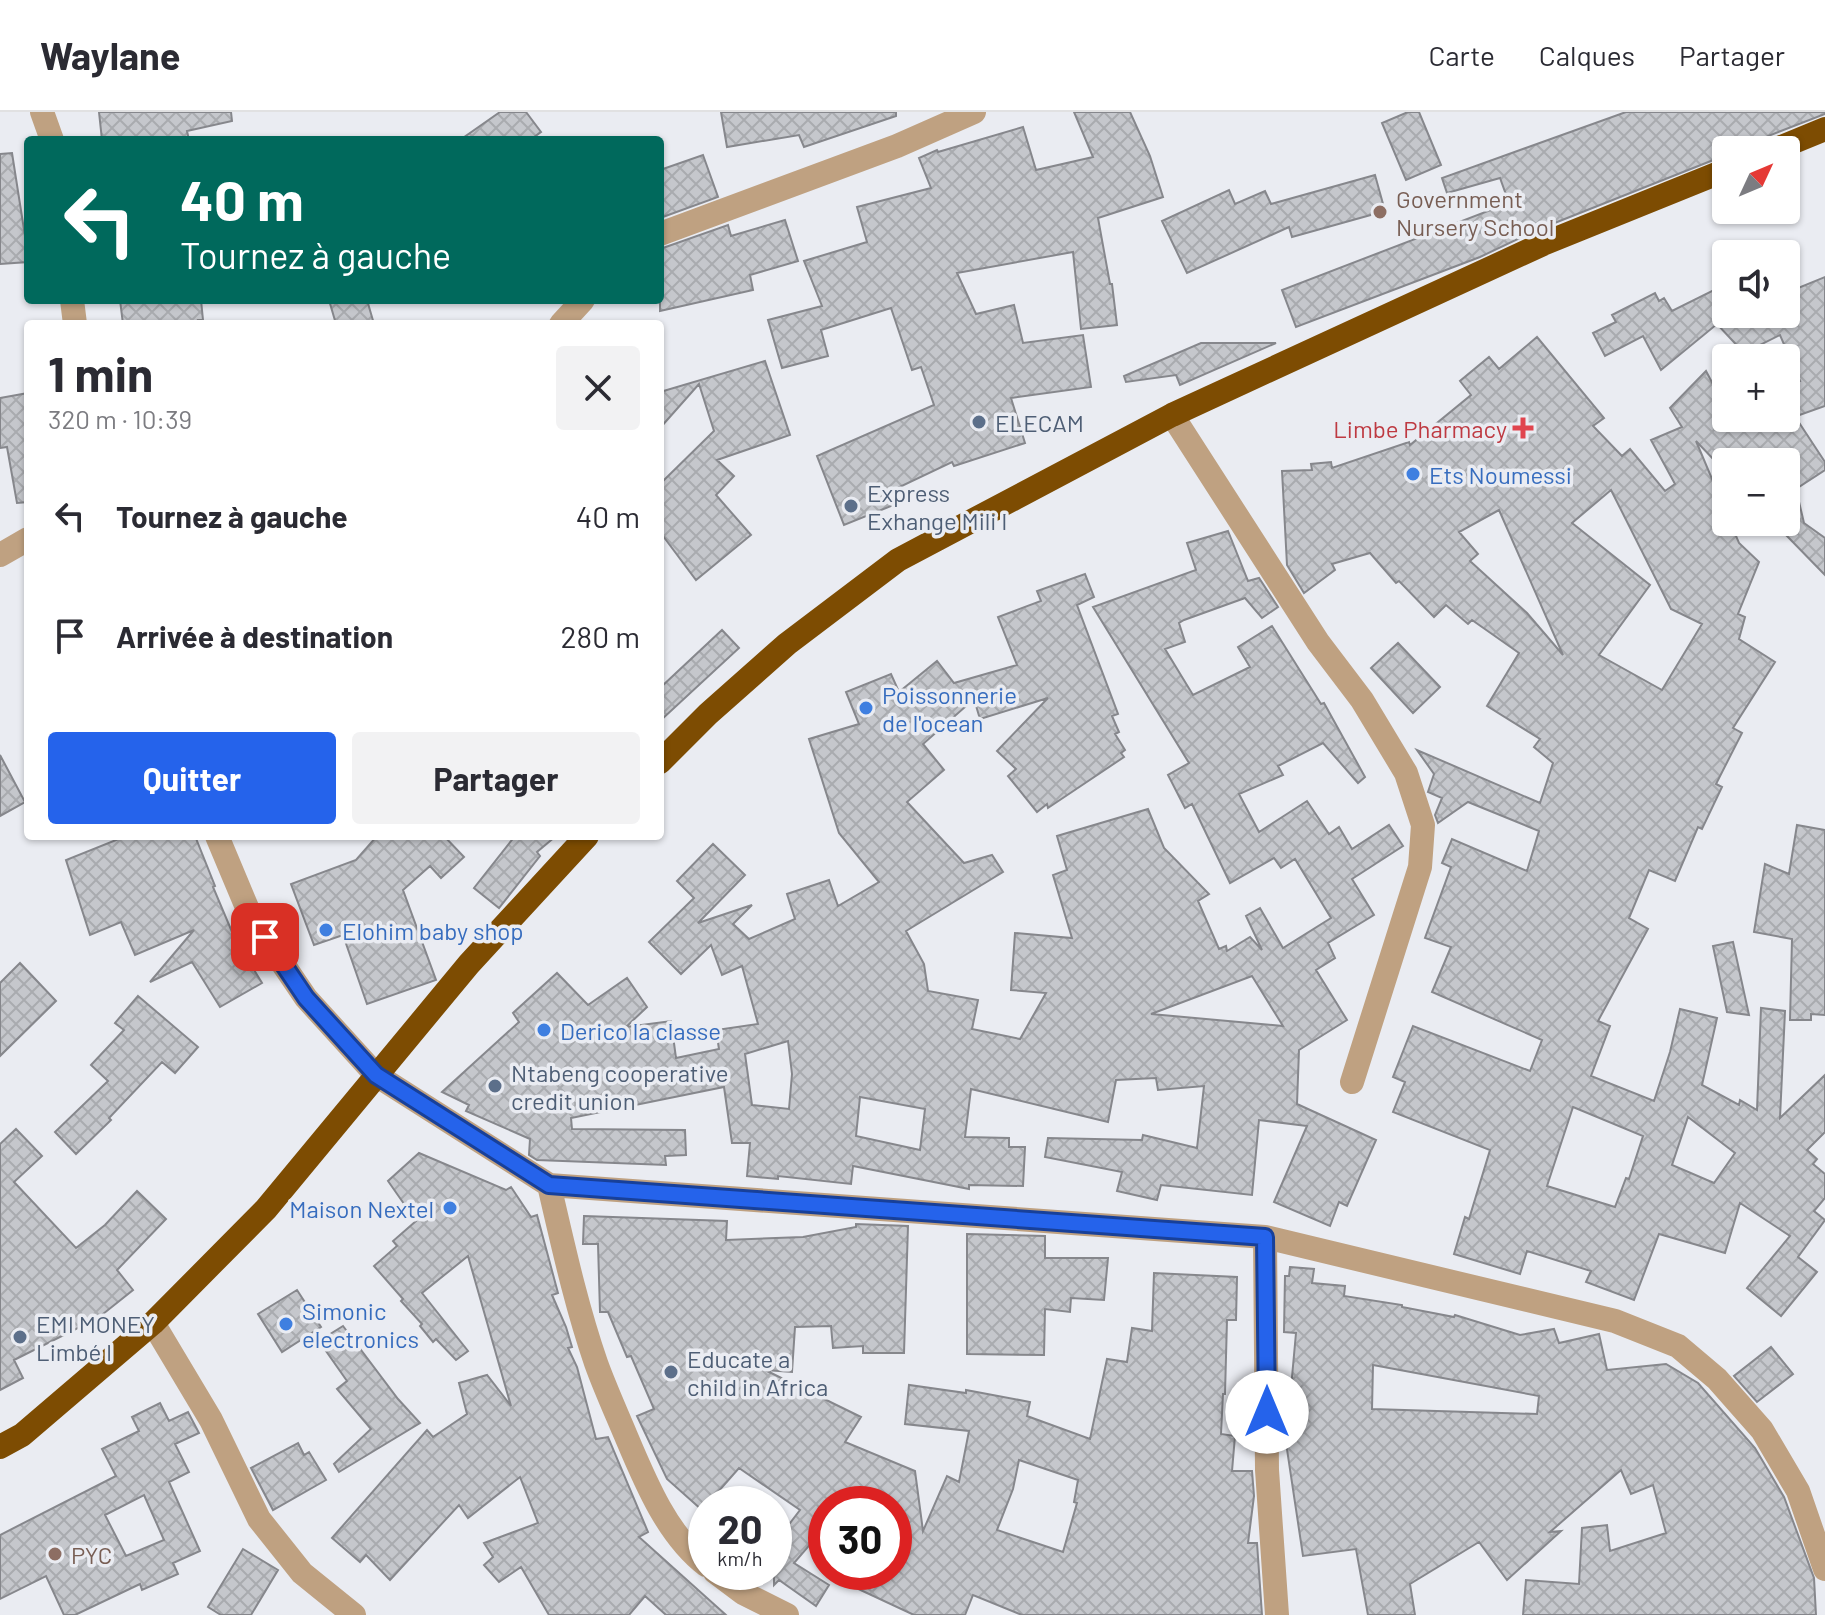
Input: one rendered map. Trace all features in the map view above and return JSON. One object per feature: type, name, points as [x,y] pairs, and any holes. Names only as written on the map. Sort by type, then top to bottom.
[{"type":"highway","points":[[1800,139],[1825,129]]},
{"type":"highway","points":[[664,758],[787,644],[898,560],[1172,415],[1543,244],[1712,176]]},
{"type":"highway","points":[[0,1447],[22,1435],[153,1323],[266,1209],[469,964],[583,840]]},
{"type":"street","points":[[42,112],[51,136]]},
{"type":"street","points":[[664,233],[897,146],[974,112]]},
{"type":"street","points":[[565,320],[579,304]]},
{"type":"street","points":[[1172,415],[1318,642],[1362,700],[1392,748],[1406,773],[1423,825],[1420,867],[1352,1082]]},
{"type":"street","points":[[0,555],[24,541]]},
{"type":"street","points":[[219,840],[251,917],[306,998],[376,1075],[549,1185],[1265,1237],[1615,1321],[1678,1346],[1717,1379],[1762,1430],[1798,1491],[1825,1569]]},
{"type":"street","points":[[549,1185],[570,1277],[597,1365],[637,1464],[662,1512],[688,1549]]},
{"type":"street","points":[[1265,1237],[1267,1470],[1277,1615]]},
{"type":"street","points":[[153,1323],[211,1420],[259,1519],[302,1573],[354,1615]]},
{"type":"street","points":[[739,1590],[787,1615]]},
{"type":"building","points":[[99,112],[231,112],[232,121],[187,131],[188,136],[102,136]]},
{"type":"building","points":[[500,112],[526,112],[541,132],[536,136],[466,136]]},
{"type":"building","points":[[721,112],[896,112],[896,116],[804,147],[799,135],[727,147]]},
{"type":"building","points":[[1074,112],[1130,112],[1150,156],[1163,197],[1098,218],[1117,325],[1081,329],[1073,252],[957,273],[976,314],[1014,305],[1023,343],[1083,335],[1091,387],[1011,398],[1025,443],[954,466],[952,462],[891,491],[896,504],[844,525],[817,456],[934,405],[921,367],[912,370],[891,308],[821,330],[828,356],[782,368],[768,320],[822,306],[804,261],[867,242],[857,207],[931,188],[919,158],[937,150],[1023,127],[1036,170],[1093,157]]},
{"type":"building","points":[[1408,112],[1419,112],[1441,165],[1406,180],[1382,123]]},
{"type":"building","points":[[1626,112],[1825,112],[1768,136],[1712,136],[1712,161],[1537,230],[1480,257],[1296,327],[1282,290],[1509,203],[1500,178],[1447,193],[1442,178]]},
{"type":"building","points":[[12,153],[24,230],[24,262],[0,264],[0,154]]},
{"type":"building","points":[[703,155],[718,197],[664,217],[664,169]]},
{"type":"building","points":[[1375,175],[1385,211],[1292,237],[1289,227],[1187,273],[1162,221],[1229,190],[1235,204],[1265,191],[1271,204]]},
{"type":"building","points":[[785,220],[798,261],[750,275],[753,290],[660,311],[660,304],[664,304],[664,248],[728,225],[731,236]]},
{"type":"building","points":[[1825,277],[1825,406],[1800,415],[1800,344],[1784,344],[1780,335],[1762,344],[1736,344],[1721,328],[1800,328],[1800,287]]},
{"type":"building","points":[[1712,291],[1712,328],[1661,370],[1643,336],[1605,356],[1593,333],[1616,322],[1612,315],[1655,293],[1659,301],[1664,298],[1672,311]]},
{"type":"building","points":[[120,304],[201,304],[203,320],[122,320]]},
{"type":"building","points":[[330,304],[368,304],[373,320],[335,320]]},
{"type":"building","points":[[1537,337],[1604,418],[1593,426],[1622,456],[1630,449],[1665,491],[1675,484],[1651,440],[1682,427],[1670,408],[1706,371],[1712,382],[1712,432],[1800,432],[1800,424],[1825,462],[1825,470],[1800,486],[1800,448],[1712,448],[1712,458],[1696,441],[1712,479],[1712,536],[1736,536],[1759,562],[1738,614],[1745,617],[1739,639],[1775,662],[1733,728],[1742,733],[1716,784],[1722,787],[1702,829],[1698,827],[1675,881],[1649,870],[1629,918],[1648,929],[1598,1021],[1610,1026],[1591,1076],[1654,1101],[1680,1009],[1717,1018],[1702,1085],[1739,1105],[1740,1100],[1757,1110],[1761,1008],[1785,1011],[1780,1118],[1825,1075],[1825,1132],[1807,1150],[1817,1159],[1813,1164],[1825,1174],[1825,1198],[1814,1211],[1825,1220],[1798,1257],[1817,1272],[1781,1316],[1747,1288],[1790,1236],[1740,1203],[1725,1253],[1659,1234],[1634,1300],[1586,1282],[1591,1271],[1527,1251],[1520,1274],[1454,1254],[1465,1217],[1469,1219],[1490,1150],[1393,1112],[1405,1082],[1393,1077],[1413,1026],[1530,1071],[1542,1040],[1432,992],[1451,947],[1425,938],[1451,867],[1442,863],[1452,839],[1527,871],[1539,831],[1468,802],[1438,823],[1435,815],[1442,798],[1428,792],[1434,774],[1417,750],[1540,803],[1553,763],[1534,747],[1540,739],[1487,706],[1519,653],[1472,620],[1468,624],[1446,605],[1434,617],[1399,581],[1396,583],[1370,553],[1332,564],[1335,570],[1304,593],[1287,565],[1282,471],[1312,470],[1311,464],[1331,462],[1332,468],[1409,442],[1410,445],[1471,395],[1460,381],[1489,357],[1499,369]],"holes":[[[1611,490],[1671,609],[1702,624],[1662,690],[1599,655],[1650,585],[1572,523]],[[1499,510],[1563,655],[1527,613],[1470,561],[1478,554],[1459,532]],[[1573,1107],[1643,1136],[1629,1179],[1626,1178],[1615,1207],[1547,1186]],[[1688,1117],[1735,1153],[1714,1183],[1672,1165]]]},
{"type":"building","points":[[1201,343],[1276,343],[1180,385],[1176,375],[1126,382],[1124,376]]},
{"type":"building","points":[[765,361],[790,435],[717,460],[734,476],[716,495],[751,535],[696,580],[664,537],[664,480],[714,431],[699,384],[664,423],[664,391]]},
{"type":"building","points":[[24,394],[24,502],[17,503],[7,447],[0,448],[0,398]]},
{"type":"building","points":[[1800,506],[1804,523],[1825,538],[1825,575],[1787,536],[1800,536]]},
{"type":"building","points":[[1228,531],[1248,581],[1259,578],[1278,607],[1262,618],[1245,598],[1179,623],[1185,642],[1165,649],[1193,695],[1250,667],[1238,647],[1272,626],[1321,704],[1324,703],[1365,777],[1358,783],[1323,743],[1278,766],[1283,775],[1239,794],[1259,832],[1307,801],[1329,834],[1339,827],[1352,849],[1389,825],[1403,846],[1352,879],[1374,915],[1328,943],[1335,958],[1316,970],[1347,1020],[1299,1050],[1297,1104],[1376,1140],[1347,1206],[1339,1202],[1330,1226],[1274,1202],[1307,1126],[1259,1120],[1252,1195],[1161,1185],[1157,1200],[1117,1191],[1122,1172],[1045,1157],[1048,1138],[1142,1140],[1143,1135],[1197,1148],[1204,1086],[1158,1090],[1156,1078],[1116,1080],[1108,1122],[971,1089],[965,1137],[1009,1138],[1009,1147],[1025,1147],[1023,1186],[969,1185],[969,1189],[853,1166],[851,1184],[747,1176],[750,1143],[732,1143],[724,1087],[571,1118],[572,1129],[685,1130],[686,1155],[665,1156],[666,1165],[537,1160],[529,1155],[530,1139],[466,1111],[469,1105],[442,1092],[519,1022],[513,1013],[557,973],[588,1005],[627,978],[647,1007],[626,1027],[671,1021],[676,1058],[719,1049],[716,1030],[758,1024],[742,966],[722,975],[711,945],[681,974],[649,942],[694,898],[677,881],[713,844],[745,875],[698,923],[752,905],[733,924],[749,939],[795,919],[787,894],[829,880],[838,906],[879,882],[839,833],[809,739],[859,724],[846,692],[891,674],[899,692],[937,661],[954,683],[1017,665],[998,617],[1041,601],[1037,591],[1085,574],[1094,597],[1077,605],[1118,714],[1112,716],[1119,732],[1115,734],[1125,750],[1121,753],[1124,757],[1048,808],[1047,804],[1037,812],[1008,776],[1016,769],[997,751],[1048,698],[980,719],[974,699],[923,744],[944,770],[907,802],[964,863],[992,855],[1003,872],[906,931],[924,964],[928,991],[978,1000],[972,1029],[1020,1039],[1046,993],[1011,990],[1015,933],[1072,938],[1053,875],[1067,870],[1057,836],[1148,809],[1164,848],[1209,894],[1198,901],[1219,949],[1226,946],[1227,951],[1250,937],[1262,950],[1246,916],[1260,908],[1283,948],[1331,918],[1295,859],[1281,868],[1274,858],[1230,883],[1192,804],[1185,808],[1168,775],[1189,763],[1093,607],[1196,570],[1187,543]],"holes":[[[1252,976],[1283,1026],[1151,1014]],[[788,1041],[792,1074],[789,1109],[752,1105],[745,1054]],[[860,1097],[925,1109],[920,1150],[856,1136]]]},
{"type":"building","points":[[722,630],[739,648],[664,717],[664,684]]},
{"type":"building","points":[[1398,643],[1440,687],[1413,713],[1371,668]]},
{"type":"building","points":[[0,755],[24,803],[0,816]]},
{"type":"building","points":[[1797,825],[1825,830],[1825,1015],[1811,1014],[1811,1020],[1790,1020],[1792,939],[1754,932],[1765,864],[1789,874]]},
{"type":"building","points":[[116,840],[197,840],[235,939],[262,983],[220,1007],[192,962],[150,982],[194,930],[135,955],[121,922],[90,935],[66,860]]},
{"type":"building","points":[[374,840],[448,840],[464,857],[441,878],[430,866],[403,890],[436,980],[367,1004],[343,935],[314,945],[291,884],[356,860]]},
{"type":"building","points":[[512,840],[551,840],[537,852],[540,856],[499,908],[474,888]]},
{"type":"building","points":[[1733,942],[1749,1015],[1727,1012],[1713,946]]},
{"type":"building","points":[[20,963],[56,1001],[0,1056],[0,983]]},
{"type":"building","points":[[138,996],[198,1047],[175,1073],[162,1062],[76,1154],[55,1132],[108,1081],[91,1065],[124,1030],[115,1023]]},
{"type":"building","points":[[16,1129],[42,1156],[14,1182],[76,1248],[105,1225],[137,1191],[166,1219],[117,1270],[133,1290],[98,1318],[14,1360],[23,1378],[0,1390],[0,1144]]},
{"type":"building","points":[[419,1153],[506,1190],[511,1187],[531,1217],[537,1215],[558,1293],[552,1295],[566,1327],[572,1347],[568,1348],[577,1367],[596,1439],[608,1437],[648,1532],[639,1537],[688,1581],[688,1590],[698,1590],[726,1615],[666,1615],[645,1596],[629,1615],[549,1615],[521,1567],[499,1582],[484,1565],[493,1557],[484,1543],[538,1523],[520,1477],[468,1518],[459,1505],[390,1580],[366,1555],[360,1562],[332,1538],[427,1430],[433,1437],[467,1414],[459,1383],[487,1375],[511,1406],[468,1256],[422,1293],[468,1351],[456,1360],[436,1339],[433,1342],[420,1326],[422,1324],[401,1301],[403,1299],[374,1266],[397,1246],[393,1241],[416,1221],[388,1181]]},
{"type":"building","points":[[584,1216],[727,1221],[726,1240],[803,1237],[856,1227],[856,1224],[908,1226],[904,1353],[863,1353],[863,1346],[833,1348],[831,1326],[795,1327],[792,1372],[765,1370],[861,1417],[845,1442],[915,1471],[923,1531],[947,1476],[959,1482],[969,1431],[905,1424],[909,1385],[966,1393],[966,1390],[1030,1402],[1027,1416],[1090,1439],[1107,1359],[1127,1362],[1132,1328],[1152,1331],[1154,1273],[1237,1277],[1236,1320],[1227,1320],[1221,1434],[1235,1436],[1232,1471],[1252,1471],[1254,1496],[1248,1543],[1257,1543],[1262,1615],[1022,1615],[973,1595],[965,1615],[914,1615],[861,1590],[912,1590],[912,1486],[808,1486],[808,1547],[794,1563],[808,1572],[808,1590],[826,1590],[816,1606],[792,1589],[792,1520],[800,1510],[792,1504],[792,1486],[765,1486],[739,1468],[723,1486],[688,1486],[688,1498],[667,1479],[637,1416],[654,1409],[608,1312],[600,1312],[598,1244],[583,1244]],"holes":[[[1019,1460],[1078,1480],[1074,1502],[1077,1503],[1063,1552],[997,1530],[1013,1489]]]},
{"type":"building","points":[[967,1234],[1045,1236],[1045,1258],[1108,1258],[1104,1300],[1071,1298],[1070,1312],[1045,1309],[1044,1355],[967,1354]]},
{"type":"building","points":[[1290,1267],[1314,1269],[1312,1283],[1345,1286],[1344,1296],[1455,1315],[1520,1335],[1554,1329],[1559,1343],[1599,1334],[1607,1370],[1666,1364],[1698,1383],[1755,1448],[1784,1497],[1814,1578],[1816,1615],[1523,1615],[1526,1580],[1579,1584],[1582,1528],[1607,1525],[1610,1551],[1666,1533],[1653,1485],[1631,1494],[1621,1470],[1550,1532],[1561,1531],[1507,1580],[1479,1542],[1410,1584],[1415,1615],[1368,1615],[1356,1549],[1303,1556],[1281,1399],[1290,1399],[1296,1333],[1284,1332],[1285,1276],[1289,1276]],"holes":[[[1373,1365],[1539,1396],[1537,1414],[1372,1409]]]},
{"type":"building","points":[[297,1290],[321,1327],[282,1352],[258,1314]]},
{"type":"building","points":[[343,1326],[420,1423],[339,1472],[334,1464],[371,1429],[337,1389],[347,1381],[319,1341]]},
{"type":"building","points":[[1771,1347],[1793,1374],[1757,1402],[1734,1376]]},
{"type":"building","points":[[160,1403],[169,1421],[188,1412],[199,1433],[175,1444],[189,1472],[169,1482],[200,1551],[173,1563],[178,1574],[142,1590],[140,1584],[75,1615],[64,1615],[46,1576],[0,1599],[0,1535],[116,1476],[102,1449],[139,1431],[132,1417]],"holes":[[[144,1495],[164,1540],[126,1556],[105,1515]]]},
{"type":"building","points":[[298,1443],[304,1455],[309,1452],[326,1480],[273,1510],[251,1468]]},
{"type":"building","points":[[243,1549],[278,1570],[251,1615],[221,1615],[208,1607]]},
{"type":"place","name":"Government Nursery School","points":[[1380,212]]},
{"type":"place","name":"ELECAM","points":[[979,422]]},
{"type":"place","name":"Limbe Pharmacy","points":[[1523,428]]},
{"type":"place","name":"Ets Noumessi","points":[[1413,474]]},
{"type":"place","name":"Express Exhange Mili I","points":[[851,506]]},
{"type":"place","name":"Poissonnerie de l'ocean","points":[[866,708]]},
{"type":"place","name":"Elohim baby shop","points":[[326,930]]},
{"type":"place","name":"Derico la classe","points":[[544,1030]]},
{"type":"place","name":"Ntabeng cooperative credit union","points":[[495,1086]]},
{"type":"place","name":"Maison Nextel","points":[[450,1208]]},
{"type":"place","name":"Simonic electronics","points":[[286,1324]]},
{"type":"place","name":"EMI MONEY Limbé I","points":[[20,1337]]},
{"type":"place","name":"Educate a child in Africa","points":[[671,1372]]},
{"type":"place","name":"PYC","points":[[55,1554]]},
{"type":"route","points":[[265,937],[306,998],[376,1075],[549,1185],[1265,1237],[1267,1412]]}]
